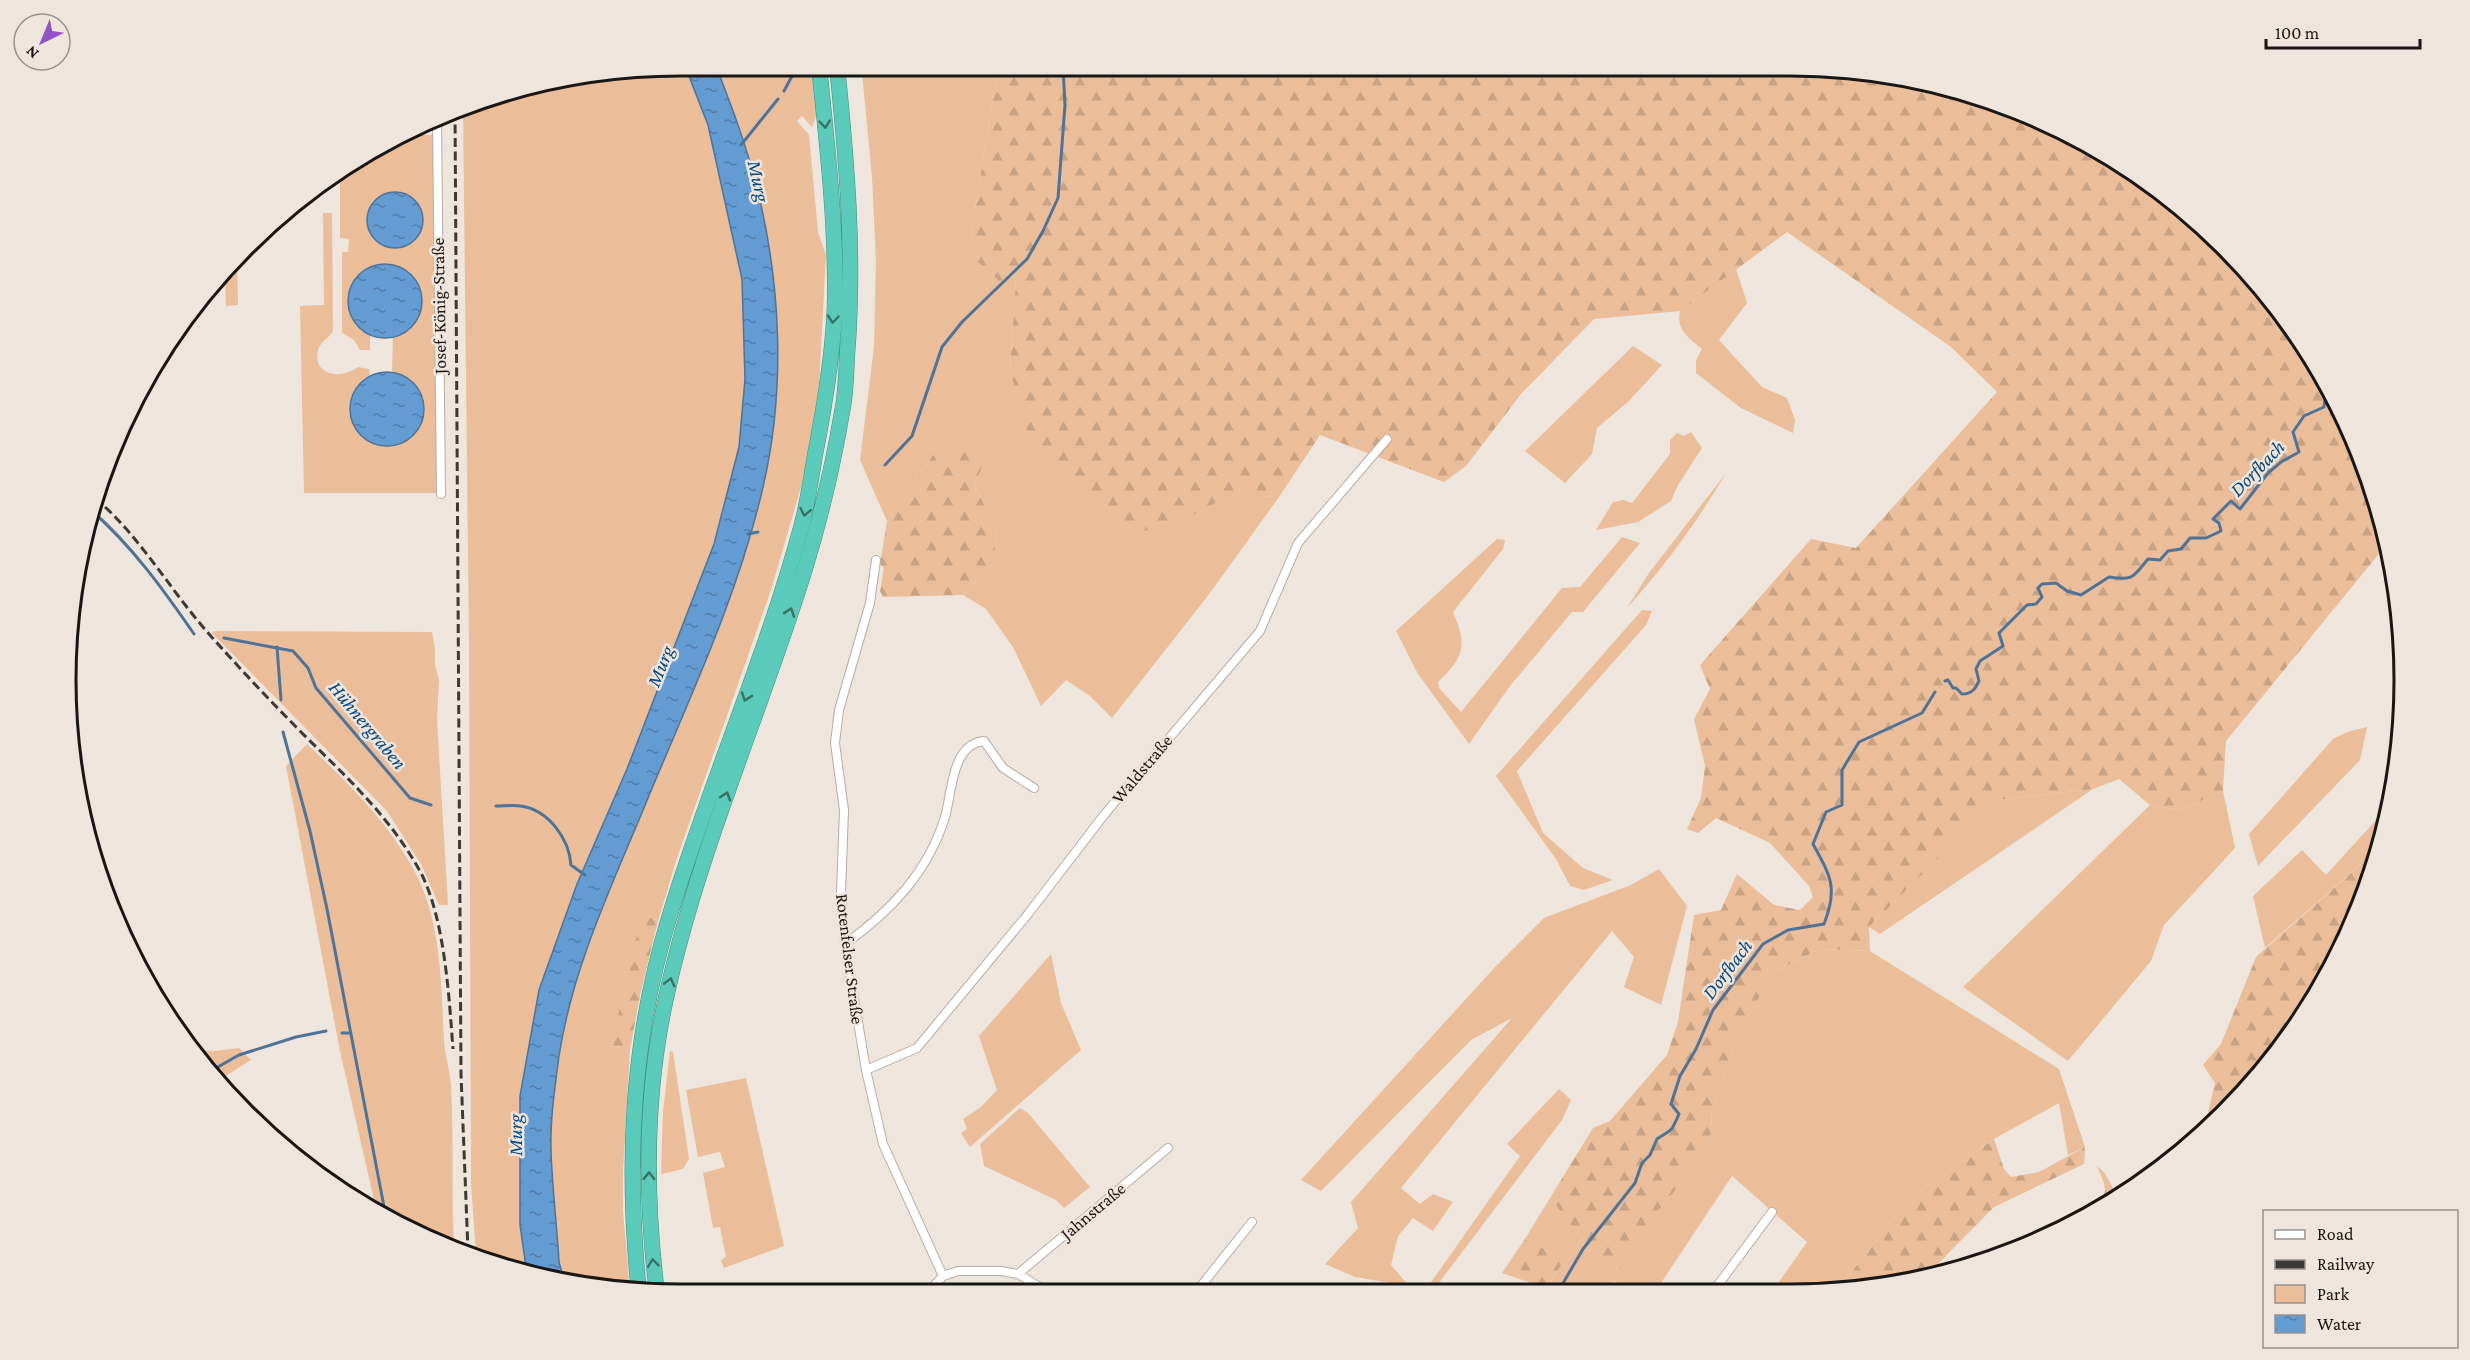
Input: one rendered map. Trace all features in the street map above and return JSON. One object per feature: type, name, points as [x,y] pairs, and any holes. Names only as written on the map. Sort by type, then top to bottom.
[{"type":"highway","points":[[638,1282],[631,1170],[635,1082],[648,1001],[668,919],[760,657],[803,522],[825,401],[835,300],[830,174],[820,76]]},
{"type":"highway","points":[[656,1283],[650,1234],[648,1171],[654,1083],[665,1001],[684,921],[804,572],[820,515],[843,409],[852,303],[849,188],[838,76]]},
{"type":"street","name":"Josef-König-Straße","points":[[437,128],[441,494]]},
{"type":"street","name":"Waldstraße","points":[[866,1070],[917,1048],[1028,914],[1104,815],[1260,631],[1298,543],[1387,439]]},
{"type":"street","name":"Rotenfelser Straße","points":[[876,560],[870,603],[838,710],[835,742],[844,810],[841,893],[845,944],[866,1070],[882,1144],[943,1276]]},
{"type":"street","points":[[845,944],[876,922],[904,891],[931,855],[945,815],[954,769],[967,750],[980,741],[984,741],[1003,768],[1034,788]]},
{"type":"street","name":"Jahnstraße","points":[[1018,1274],[1168,1148]]},
{"type":"street","points":[[1719,1284],[1772,1212]]},
{"type":"street","points":[[1203,1284],[1252,1222]]},
{"type":"street","points":[[936,1284],[943,1276],[969,1271],[1002,1271],[1018,1274],[1034,1284]]},
{"type":"green space","points":[[689,76],[708,125],[742,279],[745,379],[739,447],[714,544],[627,769],[577,884],[539,990],[520,1096],[520,1225],[525,1263],[476,1247],[471,1183],[469,642],[463,117],[524,97],[562,88],[641,78]]},
{"type":"green space","points":[[720,76],[809,76],[813,79],[817,114],[812,127],[802,116],[797,121],[809,135],[818,232],[826,255],[819,387],[806,470],[771,590],[677,858],[658,921],[645,915],[612,1046],[630,1050],[623,1170],[623,1211],[629,1281],[601,1278],[562,1272],[559,1262],[551,1138],[559,1056],[565,1024],[582,963],[604,904],[725,612],[763,487],[775,412],[777,336],[771,259],[752,169]]},
{"type":"green space","points":[[862,76],[997,76],[968,253],[1016,279],[1010,370],[1168,528],[1229,495],[1279,497],[1210,593],[1112,718],[1090,696],[1066,680],[1041,706],[1013,647],[986,609],[963,595],[993,564],[997,531],[974,484],[982,468],[933,455],[887,521],[860,460],[874,347],[876,261],[872,177]]},
{"type":"green space","points":[[997,76],[1790,76],[1869,82],[1908,88],[1946,97],[2021,122],[2092,157],[2157,201],[2217,253],[2269,313],[2313,378],[2348,449],[2373,524],[2380,553],[2226,741],[2223,791],[2180,810],[2150,805],[2119,779],[2093,789],[1997,800],[1869,927],[1870,951],[1820,949],[1776,971],[1742,1025],[1712,1110],[1710,1149],[1643,1229],[1614,1281],[1550,1198],[1593,1128],[1610,1121],[1667,1055],[1678,1022],[1694,915],[1721,910],[1737,874],[1774,905],[1800,910],[1813,897],[1809,886],[1770,843],[1716,818],[1698,833],[1687,829],[1701,798],[1705,766],[1694,719],[1710,689],[1700,665],[1811,539],[1856,548],[1997,392],[1951,347],[1787,232],[1680,311],[1594,319],[1521,394],[1466,466],[1444,482],[1320,435],[1279,497],[1229,496],[1168,528],[1133,532],[1087,497],[1027,431],[1010,370],[1016,280],[999,281],[968,253]]},
{"type":"green space","points":[[421,135],[433,135],[438,493],[304,493],[300,306],[324,305],[323,213],[332,213],[333,331],[318,350],[319,365],[329,373],[336,374],[358,367],[369,369],[370,377],[362,382],[398,374],[392,373],[393,337],[410,326],[420,311],[421,294],[411,275],[367,333],[370,334],[370,350],[360,350],[354,340],[342,333],[342,252],[348,252],[349,239],[340,238],[340,182],[378,157],[413,139]]},
{"type":"green space","points":[[1736,269],[1747,303],[1719,340],[1762,387],[1787,398],[1795,420],[1793,433],[1741,408],[1696,373],[1696,360],[1702,349],[1688,337],[1682,328],[1679,318],[1680,311]]},
{"type":"green space","points":[[237,270],[238,305],[226,306],[225,283]]},
{"type":"green space","points":[[1633,346],[1662,365],[1629,401],[1597,428],[1592,454],[1565,483],[1525,451]]},
{"type":"green space","points":[[1691,432],[1702,448],[1678,485],[1671,501],[1638,522],[1596,530],[1613,502],[1623,500],[1632,503],[1670,454],[1670,440],[1677,433],[1684,436]]},
{"type":"green space","points":[[975,441],[982,468],[974,484],[997,531],[993,564],[963,595],[883,597],[880,591],[884,568],[880,564],[887,521],[933,455]]},
{"type":"green space","points":[[1726,473],[1680,543],[1627,608],[1649,573]]},
{"type":"green space","points":[[1622,537],[1640,543],[1583,612],[1572,612],[1510,686],[1469,744],[1418,674],[1396,631],[1497,539],[1505,540],[1503,549],[1453,612],[1462,642],[1461,650],[1454,665],[1438,682],[1439,688],[1461,712],[1562,588],[1580,587]]},
{"type":"green space","points":[[1642,610],[1652,611],[1646,625],[1517,771],[1543,833],[1583,868],[1613,880],[1584,890],[1570,886],[1556,859],[1496,776]]},
{"type":"green space","points":[[214,631],[432,632],[439,680],[437,720],[448,905],[439,905],[421,864],[387,811],[212,633]]},
{"type":"green space","points":[[2367,727],[2360,760],[2258,866],[2249,834],[2333,739],[2347,732]]},
{"type":"green space","points":[[307,744],[352,788],[380,820],[415,872],[424,892],[439,955],[444,1041],[451,1086],[454,1240],[374,1201],[340,1051],[286,766]]},
{"type":"green space","points":[[2093,789],[1880,934],[1869,927],[1997,800]]},
{"type":"green space","points":[[2223,791],[2235,848],[2164,925],[2151,961],[2068,1061],[1963,987],[2150,805],[2180,810]]},
{"type":"green space","points":[[2377,819],[2365,860],[2265,948],[2253,896],[2302,850],[2326,875]]},
{"type":"green space","points":[[2365,860],[2348,911],[2313,982],[2269,1047],[2244,1078],[2207,1116],[2215,1083],[2203,1065],[2221,1044],[2256,957]]},
{"type":"green space","points":[[1659,869],[1687,906],[1661,1005],[1624,987],[1634,957],[1612,931],[1401,1188],[1420,1204],[1433,1194],[1453,1202],[1433,1231],[1413,1218],[1398,1236],[1391,1265],[1407,1284],[1355,1277],[1325,1264],[1358,1228],[1351,1202],[1512,1018],[1471,1040],[1321,1191],[1301,1180],[1496,966],[1544,918],[1631,885]]},
{"type":"green space","points":[[645,915],[658,921],[630,1050],[612,1046],[631,952]]},
{"type":"green space","points":[[1820,949],[1870,951],[2059,1069],[2085,1147],[2068,1155],[2059,1103],[1994,1139],[1911,1197],[1845,1280],[1778,1284],[1807,1242],[1732,1176],[1660,1284],[1618,1284],[1614,1281],[1643,1229],[1710,1149],[1712,1110],[1742,1025],[1776,971]]},
{"type":"green space","points":[[1051,954],[1061,1003],[1081,1050],[970,1147],[961,1133],[967,1129],[963,1119],[981,1107],[997,1090],[979,1036]]},
{"type":"green space","points":[[239,1048],[251,1060],[225,1076],[204,1051]]},
{"type":"green space","points":[[670,1051],[673,1052],[689,1159],[683,1169],[661,1174],[663,1112]]},
{"type":"green space","points":[[746,1078],[784,1246],[724,1268],[721,1260],[726,1257],[720,1227],[713,1228],[703,1173],[725,1167],[720,1152],[698,1157],[686,1090]]},
{"type":"green space","points":[[1559,1089],[1571,1100],[1562,1120],[1438,1284],[1430,1284],[1520,1156],[1507,1144]]},
{"type":"green space","points":[[1020,1108],[1028,1113],[1090,1187],[1064,1208],[1056,1200],[984,1166],[980,1144]]},
{"type":"green space","points":[[1994,1139],[2004,1169],[2011,1177],[2039,1172],[2085,1147],[2084,1164],[1994,1207],[1937,1265],[1908,1272],[1845,1280],[1911,1197]]},
{"type":"green space","points":[[2097,1166],[2104,1172],[2114,1189],[2103,1196],[2105,1189]]},
{"type":"green space","points":[[1550,1198],[1614,1281],[1613,1284],[1549,1284],[1565,1260],[1525,1239]]},
{"type":"green space","points":[[1525,1239],[1565,1260],[1549,1284],[1534,1284],[1502,1273]]},
{"type":"water","name":"Murg","points":[[689,76],[720,76],[743,139],[756,184],[771,259],[775,297],[778,336],[775,412],[763,487],[725,612],[592,933],[565,1024],[554,1091],[551,1138],[552,1178],[562,1272],[525,1263],[520,1225],[520,1096],[539,990],[577,884],[627,769],[714,544],[739,447],[745,379],[742,279],[708,125]]},
{"type":"water","points":[[395,192],[410,197],[418,205],[423,220],[418,235],[410,243],[395,248],[380,243],[372,235],[367,220],[372,205],[380,197]]},
{"type":"water","points":[[385,264],[399,267],[411,275],[419,287],[422,301],[419,315],[411,327],[399,335],[385,338],[371,335],[359,327],[351,315],[348,301],[351,287],[359,275],[371,267]]},
{"type":"water","points":[[387,372],[401,375],[413,383],[421,395],[424,409],[421,423],[413,435],[401,443],[387,446],[373,443],[361,435],[353,423],[350,409],[353,395],[361,383],[373,375]]},
{"type":"waterway","points":[[784,91],[792,76]]},
{"type":"waterway","points":[[885,465],[912,436],[942,347],[962,322],[1027,259],[1043,231],[1058,198],[1065,105],[1063,76]]},
{"type":"waterway","points":[[741,145],[778,99]]},
{"type":"waterway","name":"Dorfbach","points":[[1945,681],[1948,680],[1953,688],[1962,694],[1973,690],[1979,681],[1976,669],[1980,661],[2003,646],[1999,633],[2027,605],[2036,604],[2042,597],[2038,588],[2042,584],[2056,583],[2067,591],[2081,595],[2109,577],[2128,578],[2132,576],[2148,559],[2160,560],[2168,551],[2181,549],[2190,538],[2206,538],[2221,531],[2219,523],[2213,519],[2231,501],[2240,509],[2268,473],[2281,462],[2299,452],[2293,432],[2304,416],[2324,407],[2325,401]]},
{"type":"waterway","name":"Hühnergraben","points":[[99,518],[159,584],[194,634]]},
{"type":"waterway","points":[[748,534],[758,532]]},
{"type":"waterway","name":"Hühnergraben","points":[[224,638],[293,651],[308,668],[316,688],[410,798],[431,805]]},
{"type":"waterway","points":[[277,647],[281,700]]},
{"type":"waterway","name":"Dorfbach","points":[[1563,1284],[1583,1249],[1635,1183],[1642,1163],[1650,1155],[1657,1139],[1671,1130],[1674,1125],[1679,1114],[1671,1104],[1680,1076],[1696,1049],[1713,1010],[1763,944],[1788,930],[1824,924],[1831,901],[1830,883],[1813,844],[1826,812],[1842,805],[1842,770],[1859,742],[1922,713],[1935,692]]},
{"type":"waterway","points":[[283,732],[310,831],[327,909],[384,1206]]},
{"type":"waterway","name":"Hühnergraben","points":[[496,806],[521,806],[540,813],[548,819],[566,845],[571,865],[585,875]]},
{"type":"waterway","points":[[217,1067],[239,1055],[296,1037],[326,1031]]},
{"type":"waterway","points":[[342,1033],[350,1033]]},
{"type":"railway","points":[[455,120],[461,1074],[468,1245]]},
{"type":"railway","points":[[103,505],[141,546],[221,647],[270,701],[371,803],[411,856],[430,894],[441,937],[453,1049]]}]
